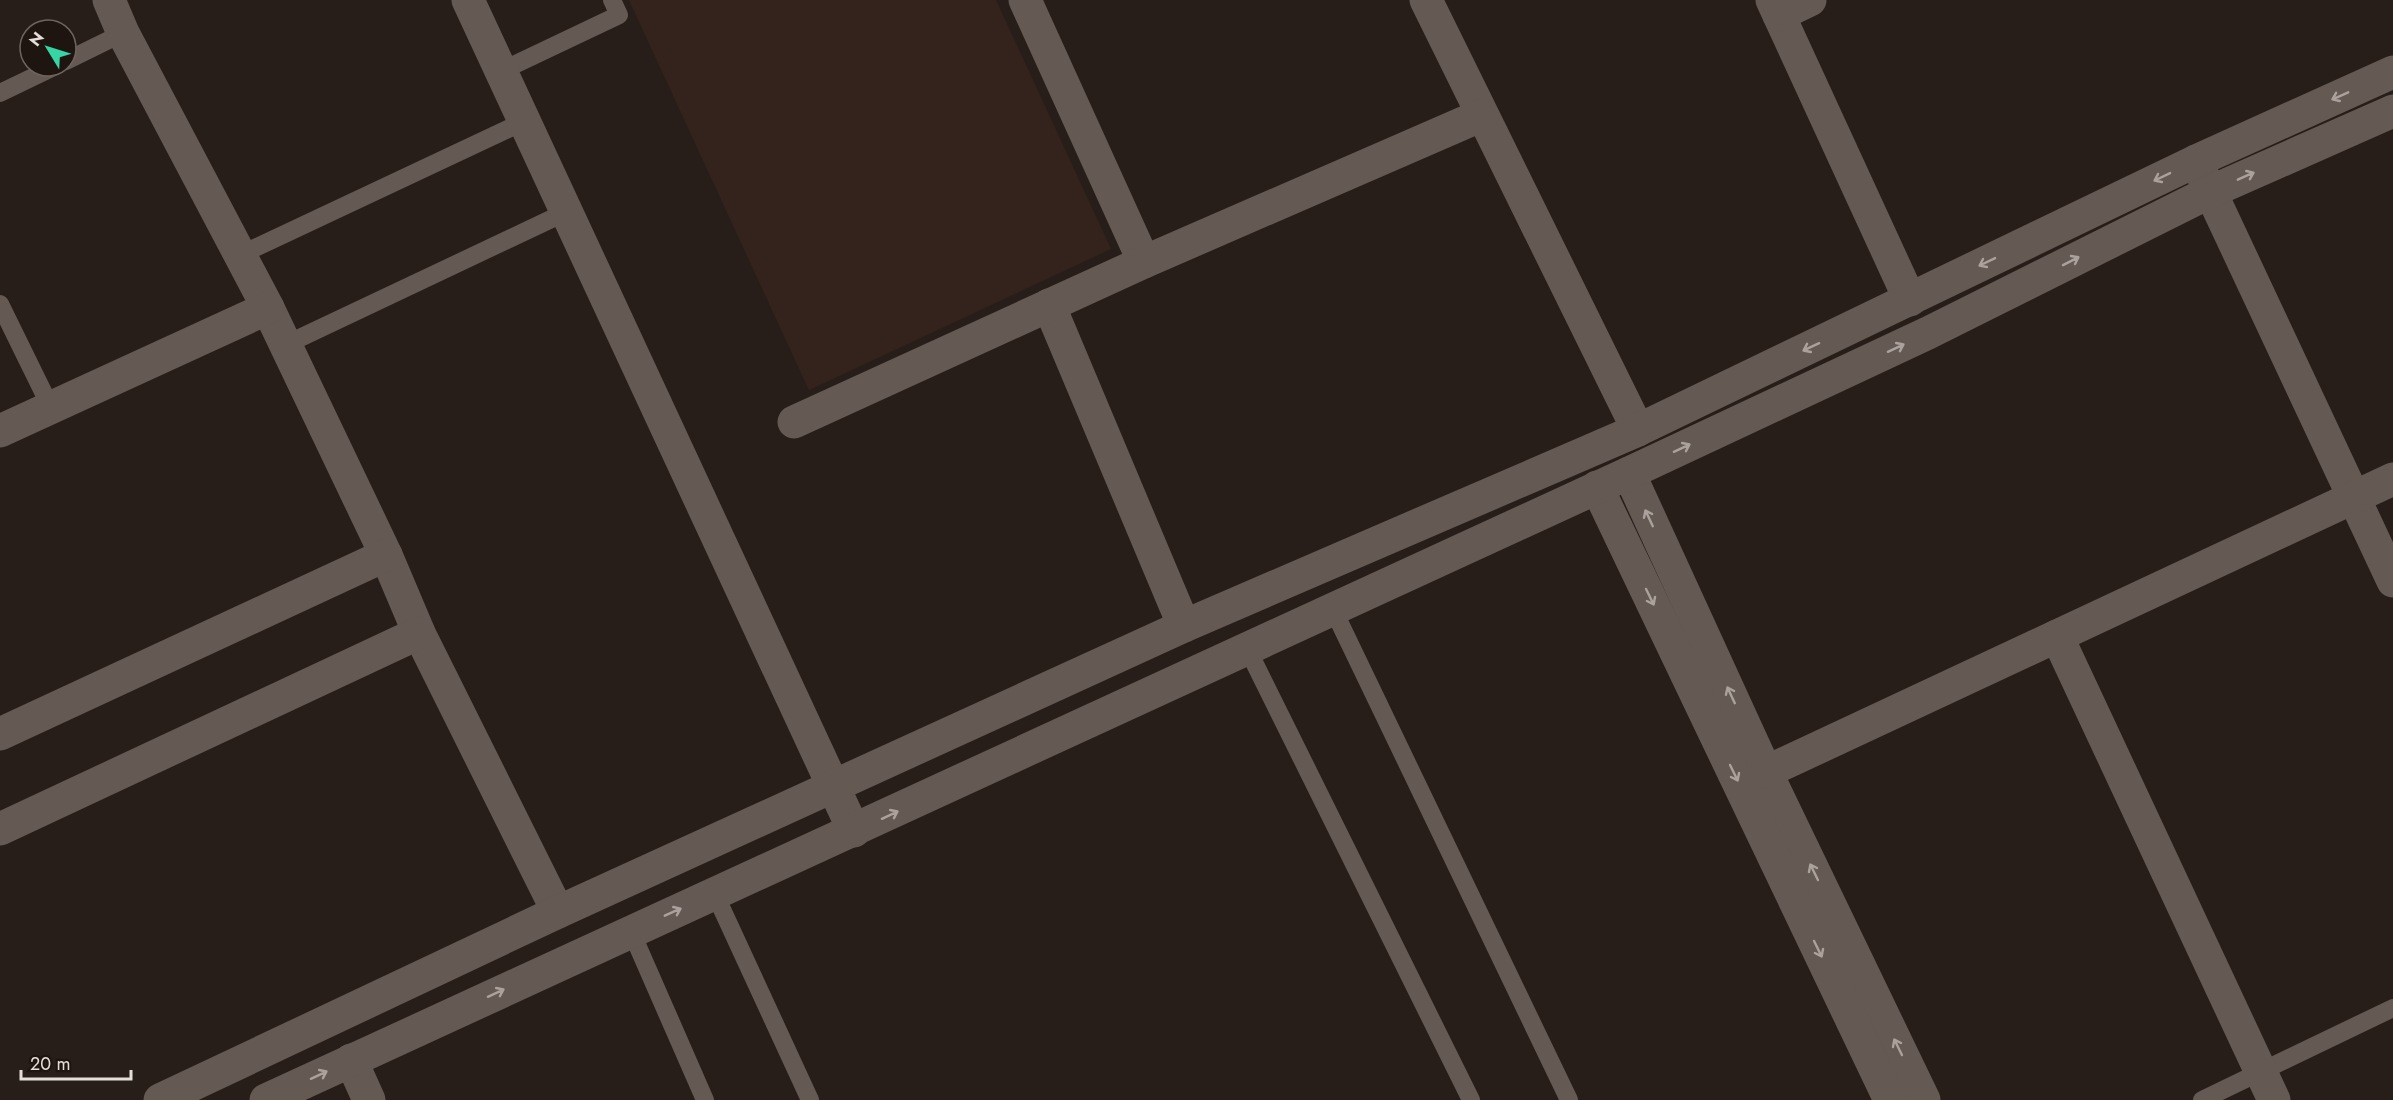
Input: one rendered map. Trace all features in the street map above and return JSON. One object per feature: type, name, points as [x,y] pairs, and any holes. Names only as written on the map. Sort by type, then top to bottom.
[{"type":"street","points":[[109,0],[123,33],[268,308],[386,555],[419,633],[558,912]]},
{"type":"street","points":[[468,0],[854,831]]},
{"type":"street","points":[[1025,0],[1144,262]]},
{"type":"street","points":[[1426,0],[1638,430]]},
{"type":"street","points":[[1810,0],[1775,7],[1910,300]]},
{"type":"street","points":[[160,1100],[558,912],[1184,626],[1638,430],[2196,160],[2393,72]]},
{"type":"street","points":[[266,1100],[1629,473],[1928,333],[2210,192],[2393,111]]},
{"type":"street","points":[[794,423],[1144,262],[1482,115]]},
{"type":"street","points":[[2196,160],[2393,581]]},
{"type":"street","points":[[1049,305],[1184,626]]},
{"type":"street","points":[[0,431],[268,308]]},
{"type":"street","points":[[1629,473],[1766,772],[1923,1100]]},
{"type":"street","points":[[1766,772],[2393,479]]},
{"type":"street","points":[[1597,487],[1890,1100]]},
{"type":"street","points":[[0,734],[386,555]]},
{"type":"street","points":[[0,829],[419,633]]},
{"type":"street","points":[[2057,636],[2267,1086]]},
{"type":"street","points":[[351,1060],[369,1100]]},
{"type":"lane","points":[[501,71],[619,15],[612,0]]},
{"type":"lane","points":[[78,55],[123,33]]},
{"type":"lane","points":[[0,93],[31,78]]},
{"type":"lane","points":[[240,255],[525,122]]},
{"type":"lane","points":[[285,345],[566,212]]},
{"type":"lane","points":[[0,304],[51,408]]},
{"type":"lane","points":[[1332,609],[1569,1100]]},
{"type":"lane","points":[[1247,648],[1471,1100]]},
{"type":"lane","points":[[715,894],[810,1100]]},
{"type":"lane","points":[[631,931],[705,1100]]},
{"type":"lane","points":[[2202,1100],[2267,1086],[2393,1008]]},
{"type":"shaded area","points":[[629,0],[996,0],[1111,249],[809,390]]}]
